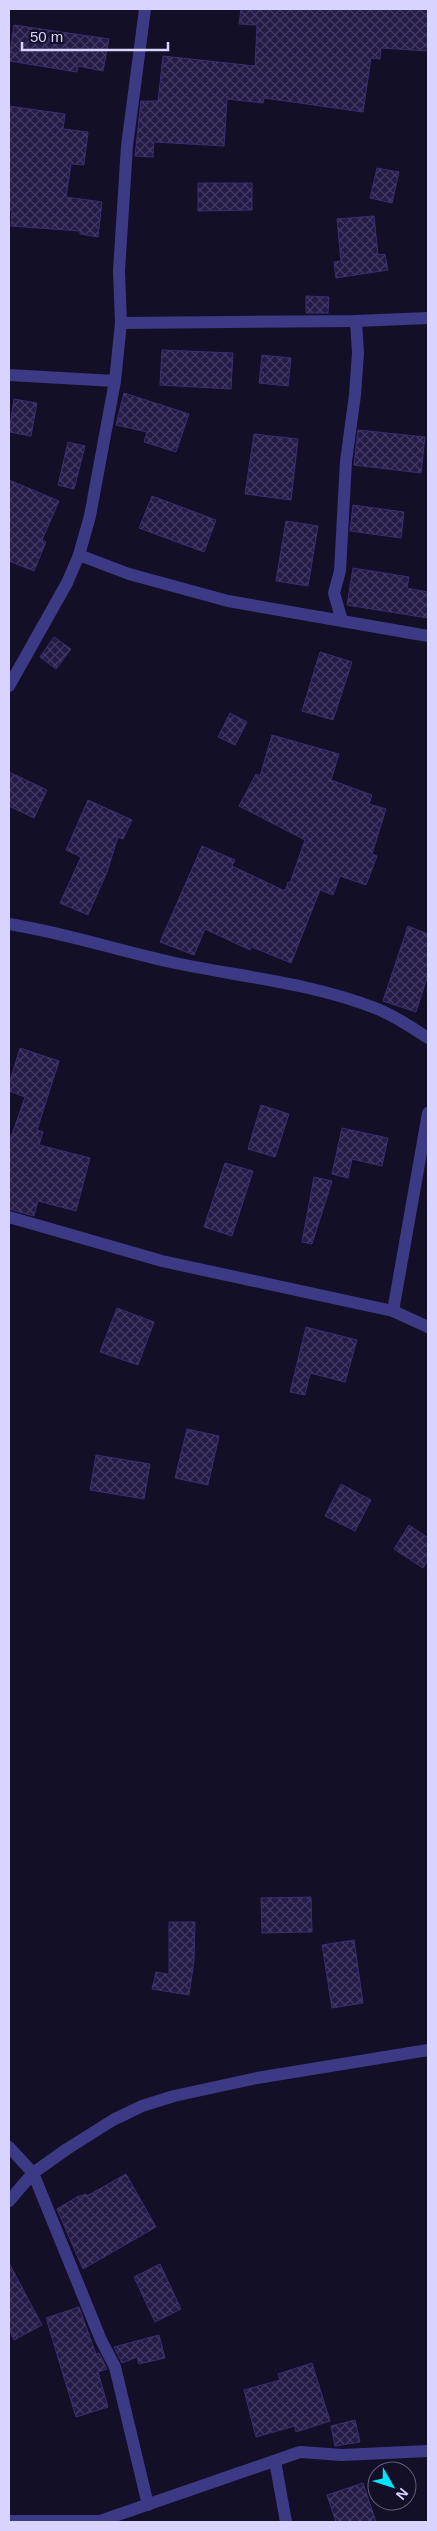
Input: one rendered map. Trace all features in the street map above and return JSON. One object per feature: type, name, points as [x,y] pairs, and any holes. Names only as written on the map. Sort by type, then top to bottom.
[{"type":"street","points":[[9,686],[52,612],[80,555],[90,516],[115,381],[120,323],[119,271],[127,146],[145,9]]},
{"type":"street","points":[[120,323],[356,321],[428,318]]},
{"type":"street","points":[[342,621],[334,593],[340,571],[346,461],[355,396],[358,353],[356,321]]},
{"type":"street","points":[[9,375],[115,381]]},
{"type":"street","points":[[80,555],[129,574],[228,601],[428,636]]},
{"type":"street","points":[[9,924],[52,931],[176,963],[254,976],[344,998],[386,1012],[428,1038]]},
{"type":"street","points":[[393,1311],[428,1113]]},
{"type":"street","points":[[9,1217],[162,1261],[393,1311],[428,1327]]},
{"type":"street","points":[[9,2201],[33,2173],[74,2144],[142,2106],[174,2096],[257,2078],[428,2050]]},
{"type":"street","points":[[9,2147],[33,2173],[115,2367],[148,2505]]},
{"type":"street","points":[[9,2521],[100,2521],[300,2452],[342,2454],[428,2451]]},
{"type":"street","points":[[275,2461],[286,2522]]},
{"type":"building","points":[[241,9],[428,9],[428,51],[381,48],[380,59],[371,58],[363,112],[264,98],[263,103],[227,99],[224,146],[154,142],[153,157],[135,156],[141,101],[158,101],[163,56],[255,66],[257,25],[239,24]]},
{"type":"building","points":[[14,25],[109,39],[103,71],[78,66],[77,72],[9,61]]},
{"type":"building","points":[[9,106],[65,114],[63,129],[88,132],[84,165],[71,164],[66,197],[102,202],[98,237],[80,234],[80,231],[11,226],[12,211],[9,210]]},
{"type":"building","points":[[377,168],[399,172],[392,203],[370,198]]},
{"type":"building","points":[[198,183],[252,183],[252,210],[198,211]]},
{"type":"building","points":[[374,216],[378,255],[385,254],[388,270],[336,278],[334,262],[341,261],[337,219]]},
{"type":"building","points":[[306,296],[329,297],[328,313],[306,313]]},
{"type":"building","points":[[162,350],[233,353],[231,389],[160,385]]},
{"type":"building","points":[[262,355],[291,358],[288,386],[259,383]]},
{"type":"building","points":[[124,393],[189,414],[176,452],[144,442],[147,432],[116,425]]},
{"type":"building","points":[[14,399],[37,403],[31,436],[9,432]]},
{"type":"building","points":[[358,430],[425,437],[421,473],[354,465]]},
{"type":"building","points":[[254,434],[298,439],[291,500],[245,494]]},
{"type":"building","points":[[68,442],[85,446],[74,489],[58,485]]},
{"type":"building","points":[[9,480],[59,501],[42,540],[46,542],[34,571],[9,561]]},
{"type":"building","points":[[152,496],[216,520],[204,552],[139,528]]},
{"type":"building","points":[[353,505],[404,512],[401,538],[350,531]]},
{"type":"building","points":[[286,521],[318,526],[308,586],[276,581]]},
{"type":"building","points":[[353,568],[409,577],[407,588],[428,592],[428,618],[347,605]]},
{"type":"building","points":[[54,637],[71,649],[56,669],[40,657]]},
{"type":"building","points":[[320,652],[352,662],[333,720],[302,711]]},
{"type":"building","points":[[230,713],[247,722],[235,745],[218,737]]},
{"type":"building","points":[[272,735],[339,754],[331,780],[372,795],[369,804],[386,809],[372,854],[377,856],[366,885],[340,876],[333,895],[320,890],[291,963],[252,947],[250,950],[205,929],[194,955],[160,942],[202,846],[235,860],[232,866],[285,891],[288,882],[290,883],[305,840],[239,806],[256,774],[260,776]]},
{"type":"building","points":[[9,772],[47,790],[34,818],[9,806]]},
{"type":"building","points":[[88,800],[132,820],[123,839],[118,837],[107,872],[88,915],[60,903],[81,857],[66,850]]},
{"type":"building","points":[[408,926],[428,934],[428,975],[416,1012],[383,1001]]},
{"type":"building","points":[[20,1048],[59,1061],[37,1130],[43,1132],[39,1145],[90,1158],[76,1211],[38,1201],[34,1216],[9,1209],[9,1143],[25,1097],[9,1091],[9,1084]]},
{"type":"building","points":[[261,1105],[289,1114],[275,1157],[248,1149]]},
{"type":"building","points":[[342,1128],[388,1138],[382,1166],[352,1159],[348,1178],[332,1174]]},
{"type":"building","points":[[225,1163],[253,1171],[232,1236],[204,1227]]},
{"type":"building","points":[[314,1177],[332,1181],[312,1244],[302,1242]]},
{"type":"building","points":[[117,1308],[154,1322],[138,1365],[100,1352]]},
{"type":"building","points":[[306,1327],[357,1340],[345,1382],[310,1373],[305,1395],[290,1392]]},
{"type":"building","points":[[187,1429],[219,1436],[208,1485],[175,1478]]},
{"type":"building","points":[[96,1455],[150,1464],[144,1499],[90,1490]]},
{"type":"building","points":[[341,1484],[371,1500],[355,1531],[325,1516]]},
{"type":"building","points":[[409,1525],[428,1538],[428,1559],[423,1568],[394,1549]]},
{"type":"building","points":[[311,1897],[312,1932],[262,1933],[261,1898]]},
{"type":"building","points":[[169,1922],[195,1922],[194,1961],[189,1995],[152,1989],[156,1972],[169,1974]]},
{"type":"building","points":[[354,1940],[363,2003],[332,2008],[322,1945]]},
{"type":"building","points":[[126,2174],[156,2227],[83,2269],[57,2209],[77,2197],[86,2194],[87,2196]]},
{"type":"building","points":[[9,2263],[42,2325],[14,2340],[9,2329]]},
{"type":"building","points":[[160,2264],[181,2309],[155,2322],[134,2277]]},
{"type":"building","points":[[79,2307],[96,2354],[99,2353],[107,2369],[98,2372],[108,2407],[76,2417],[46,2318]]},
{"type":"building","points":[[159,2335],[165,2358],[139,2364],[137,2357],[122,2363],[114,2347]]},
{"type":"building","points":[[312,2363],[330,2421],[296,2432],[295,2426],[256,2437],[244,2390],[280,2380],[278,2374]]},
{"type":"building","points":[[355,2420],[360,2442],[335,2446],[331,2426]]},
{"type":"building","points":[[363,2483],[367,2495],[367,2511],[372,2511],[376,2522],[336,2522],[327,2495]]}]
